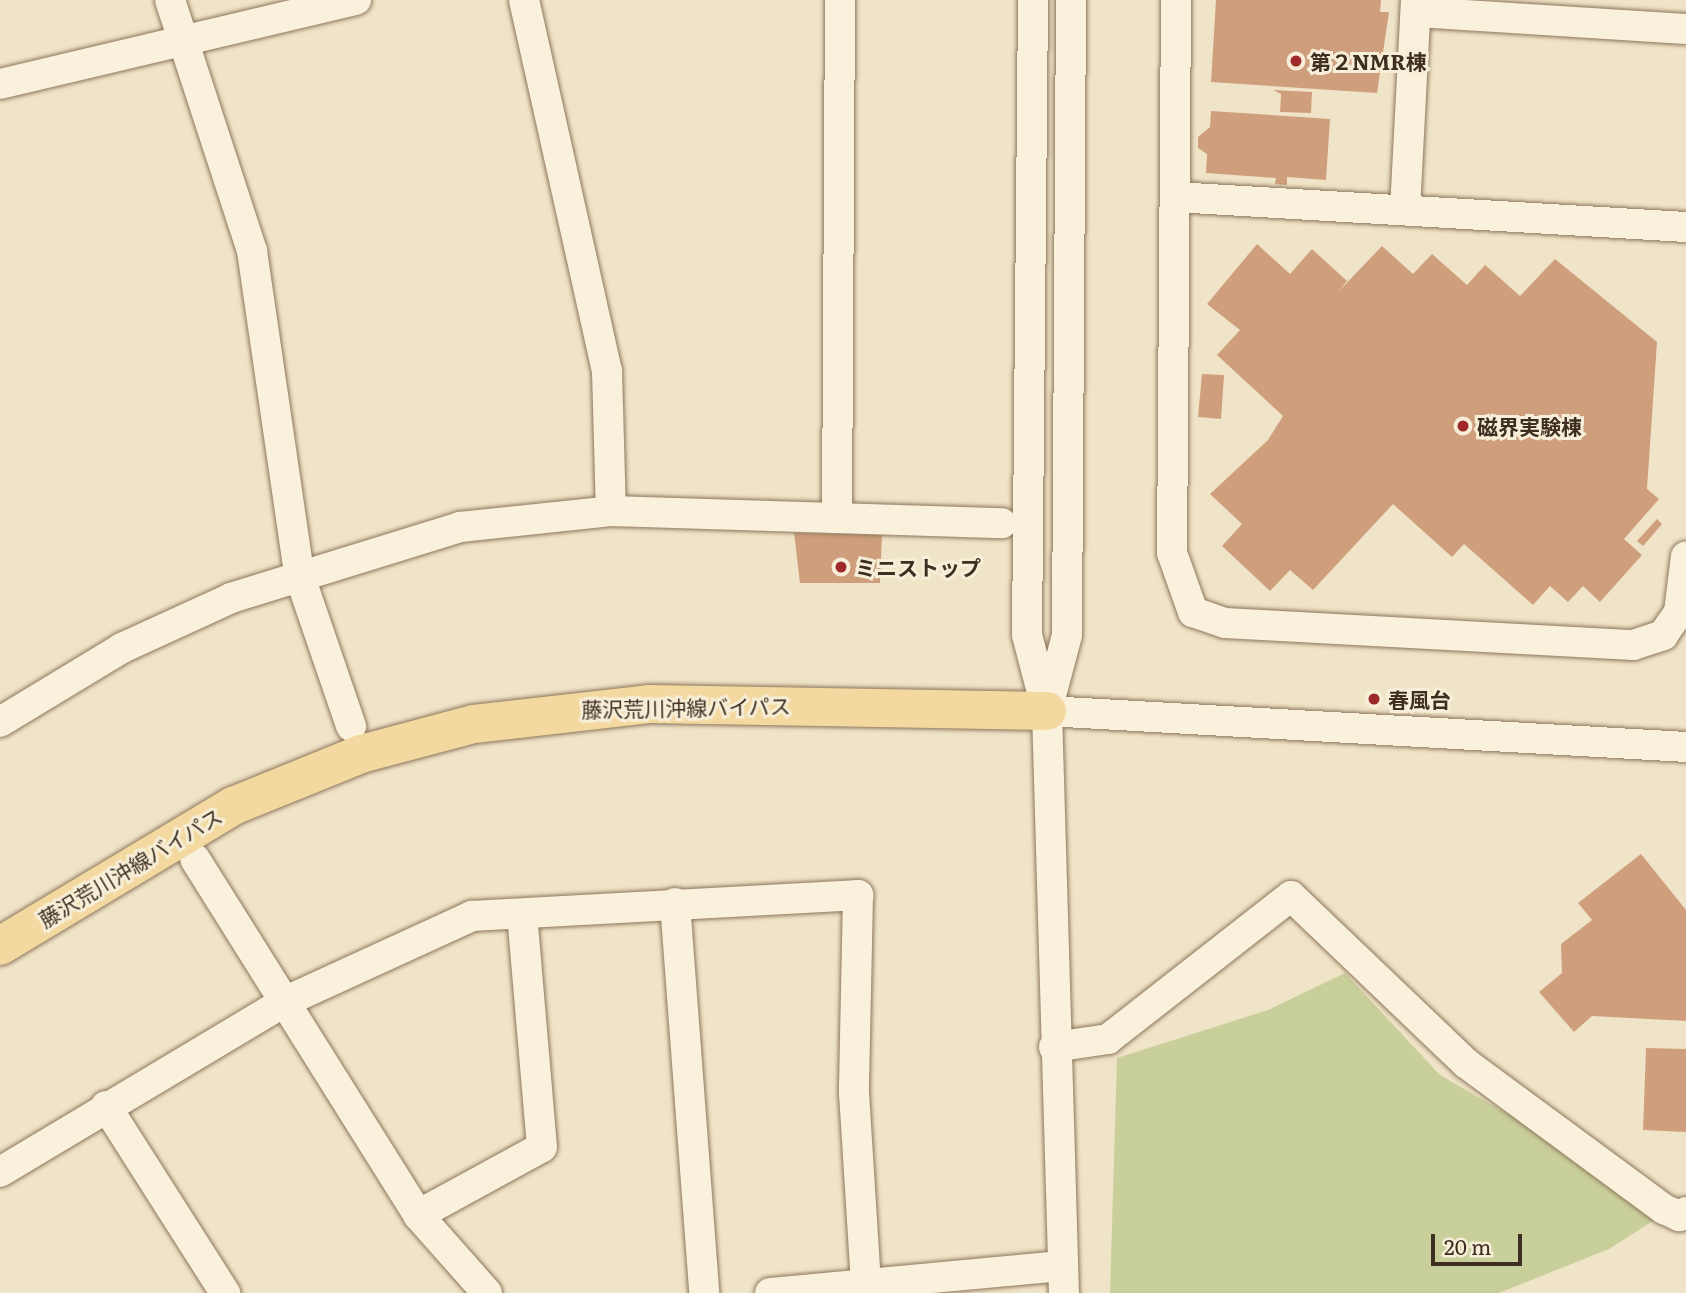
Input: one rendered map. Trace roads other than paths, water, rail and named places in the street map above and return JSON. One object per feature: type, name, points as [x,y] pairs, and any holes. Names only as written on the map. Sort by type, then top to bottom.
[{"type":"main road","name":"藤沢荒川沖線バイパス","points":[[0,946],[233,806],[361,754],[474,724],[649,704],[1047,711]]},
{"type":"street","points":[[170,0],[252,251],[299,574],[351,726]]},
{"type":"street","points":[[0,84],[356,0]]},
{"type":"street","points":[[523,0],[607,371],[611,511]]},
{"type":"street","points":[[836,518],[840,0]]},
{"type":"street","points":[[770,1293],[866,1283],[1063,1280],[1054,1047],[1047,711],[1027,635],[1033,0]]},
{"type":"street","points":[[1047,711],[1067,635],[1071,0]]},
{"type":"street","points":[[1176,0],[1172,553],[1194,612],[1225,623],[1633,645],[1662,635],[1679,612],[1686,556]]},
{"type":"street","points":[[1405,210],[1416,6],[1686,29]]},
{"type":"street","points":[[1175,197],[1686,227]]},
{"type":"street","points":[[0,722],[122,648],[299,574],[460,527],[611,511],[1002,523]]},
{"type":"street","points":[[1047,711],[1686,747]]},
{"type":"street","points":[[195,859],[282,1003],[418,1215],[487,1293]]},
{"type":"street","points":[[0,1172],[106,1106],[282,1003],[472,916],[522,916],[675,903],[858,895],[854,1093],[866,1283]]},
{"type":"street","points":[[1054,1047],[1108,1039],[1290,896],[1467,1064],[1664,1209],[1679,1216],[1686,1212]]},
{"type":"street","points":[[675,903],[704,1293]]},
{"type":"street","points":[[418,1215],[542,1147],[522,916]]},
{"type":"street","points":[[106,1106],[225,1293]]},
{"type":"place","name":"第２NMR棟","points":[[1296,61]]},
{"type":"place","name":"磁界実験棟","points":[[1463,426]]},
{"type":"place","name":"ミニストップ","points":[[841,567]]},
{"type":"place","name":"春風台","points":[[1374,699]]}]
